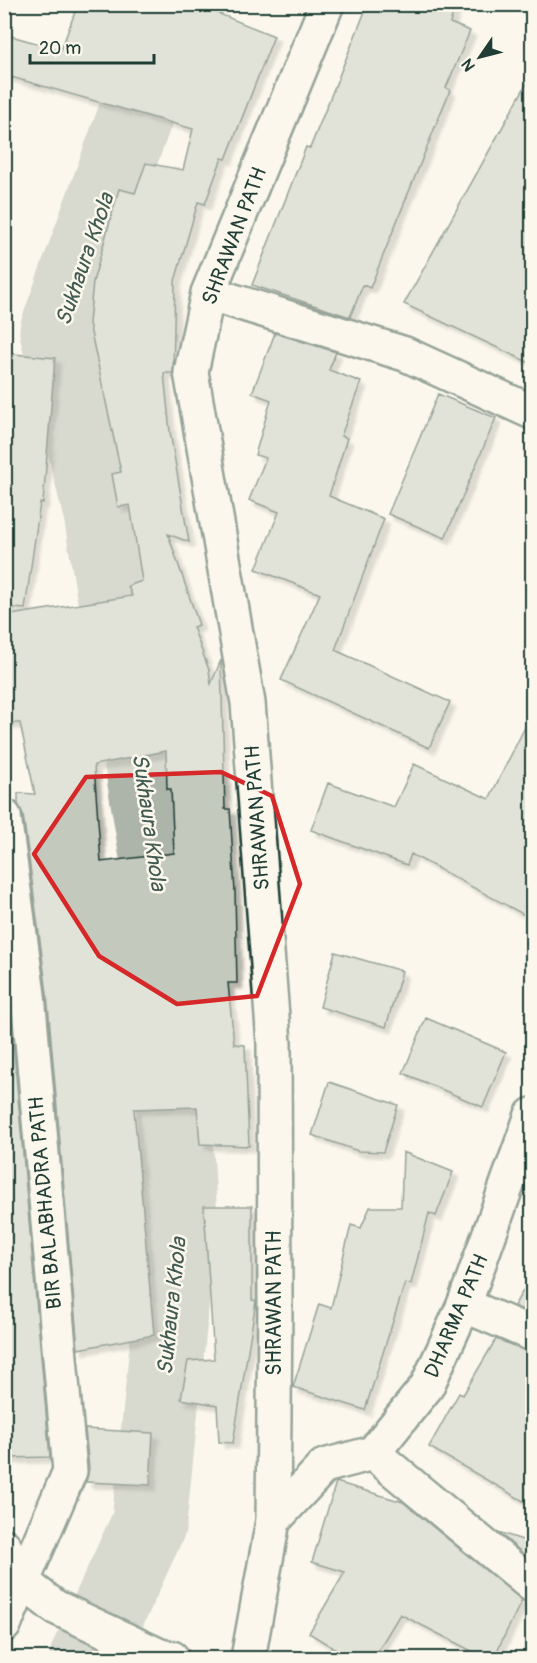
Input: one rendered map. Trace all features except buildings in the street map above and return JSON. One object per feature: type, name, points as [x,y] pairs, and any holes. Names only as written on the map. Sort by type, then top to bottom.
[{"type":"street","name":"SHRAWAN PATH","points":[[248,1659],[273,1521],[274,1043],[248,703],[191,372],[208,293],[327,4]]},
{"type":"street","points":[[208,293],[405,354],[532,412]]},
{"type":"street","name":"BIR BALABHADRA PATH","points":[[4,816],[28,995],[70,1471],[4,1625]]},
{"type":"street","name":"DHARMA PATH","points":[[373,1453],[427,1386],[464,1305],[532,1115]]},
{"type":"street","points":[[464,1305],[532,1334]]},
{"type":"street","points":[[273,1521],[324,1466],[373,1453],[532,1585]]},
{"type":"street","points":[[4,1546],[23,1582],[55,1607],[166,1657]]},
{"type":"highlighted area","points":[[221,772],[272,796],[300,884],[257,996],[177,1004],[99,956],[34,854],[86,777]]},
{"type":"waterway","name":"Sukhaura Khola","points":[[87,1658],[149,1523],[180,1220],[160,874],[101,514],[57,331],[135,116],[184,21]]}]
